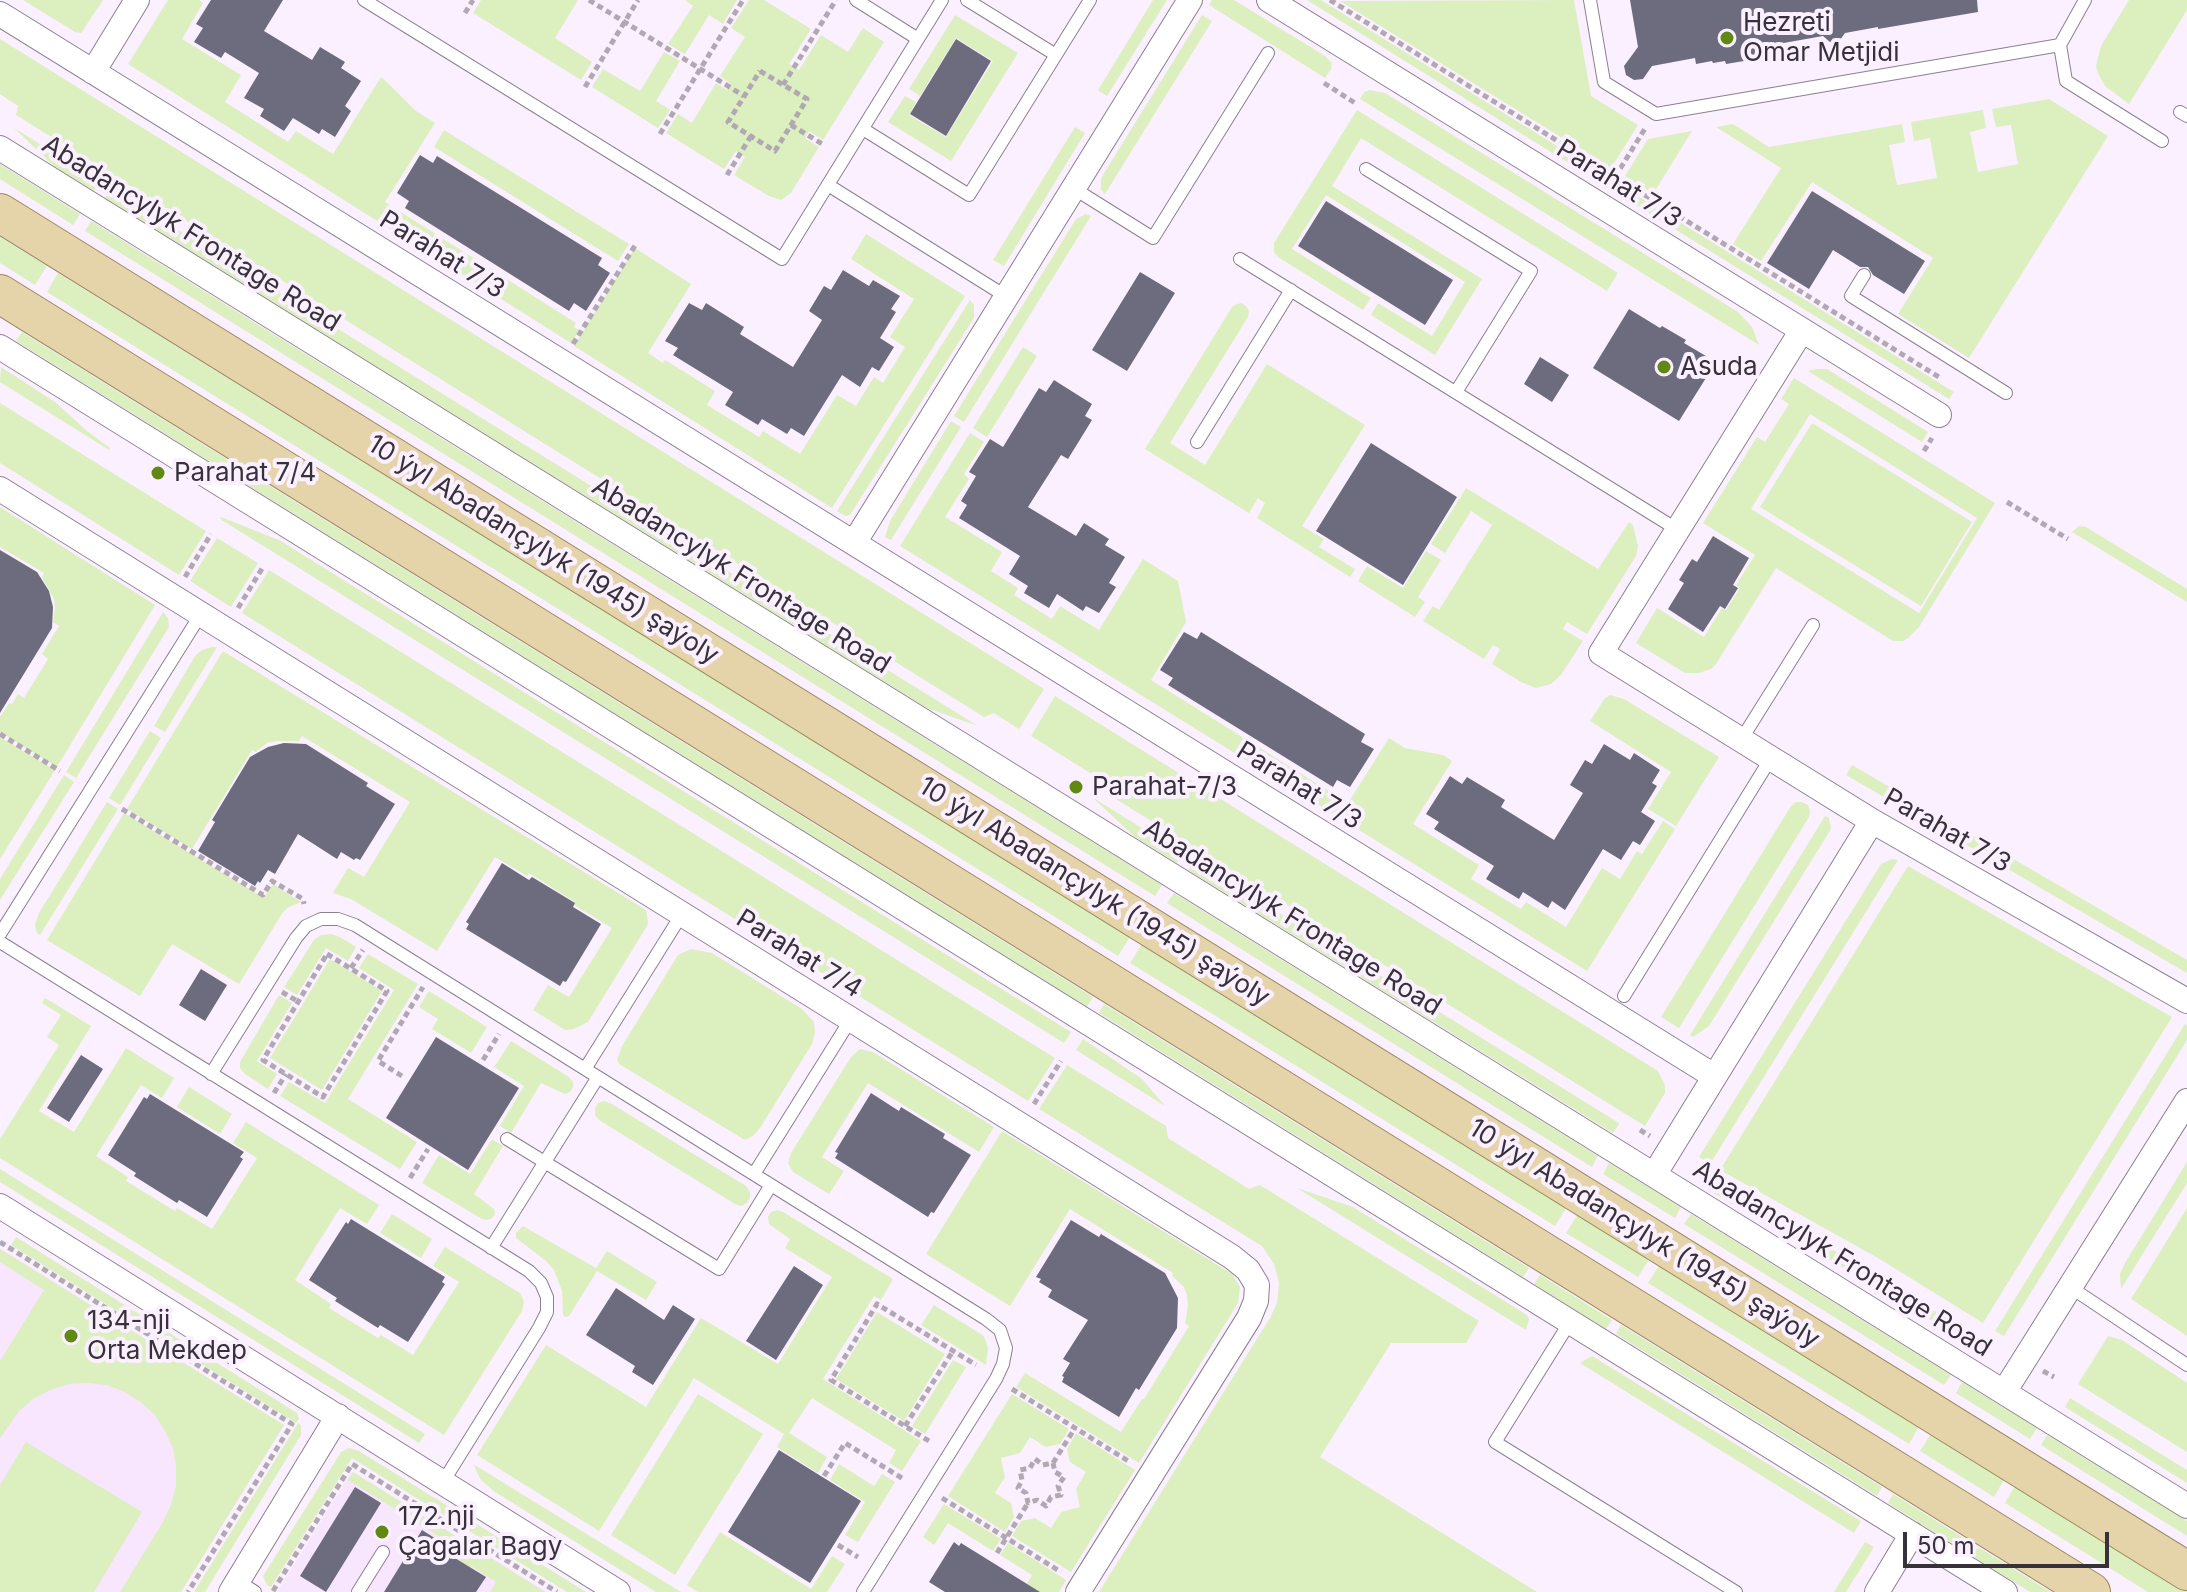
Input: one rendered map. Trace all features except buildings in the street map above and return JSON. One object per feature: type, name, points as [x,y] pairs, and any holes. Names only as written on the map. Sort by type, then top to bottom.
[{"type":"main road","name":"10 ýyl Abadançylyk (1945) şaýoly","points":[[0,213],[2187,1571]]},
{"type":"main road","points":[[0,294],[2091,1592]]},
{"type":"street","points":[[93,72],[137,0]]},
{"type":"street","points":[[854,543],[1190,0]]},
{"type":"street","name":"Parahat 7/3","points":[[1278,2],[1802,330],[1938,422]]},
{"type":"street","name":"Parahat 7/3","points":[[0,14],[1714,1076]]},
{"type":"street","name":"Abadancylyk Frontage Road","points":[[0,148],[2187,1506]]},
{"type":"street","points":[[1678,530],[1802,330]]},
{"type":"street","points":[[0,347],[2005,1592]]},
{"type":"street","name":"Parahat 7/4","points":[[0,489],[1232,1257],[1248,1270],[1257,1285],[1256,1301],[1249,1318],[1073,1584]]},
{"type":"street","name":"Parahat 7/3","points":[[1678,530],[1601,653],[1872,821],[2187,1001]]},
{"type":"street","points":[[1654,1175],[1872,821]]},
{"type":"street","points":[[2004,1392],[2187,1101]]},
{"type":"street","points":[[0,1206],[618,1592]]},
{"type":"street","points":[[241,1588],[338,1416]]},
{"type":"street","points":[[1877,1592],[1912,1534]]},
{"type":"lane","points":[[364,0],[782,259],[942,0]]},
{"type":"lane","points":[[856,0],[918,39]]},
{"type":"lane","points":[[967,0],[1056,55]]},
{"type":"lane","points":[[863,129],[969,195],[1090,0]]},
{"type":"lane","points":[[1590,0],[1604,82],[1656,114],[2060,45]]},
{"type":"lane","points":[[2085,0],[2060,45],[2066,81],[2162,141]]},
{"type":"lane","points":[[1073,188],[1153,238],[1268,53]]},
{"type":"lane","points":[[1366,169],[1531,271],[1456,392]]},
{"type":"lane","points":[[828,185],[1007,297]]},
{"type":"lane","points":[[1240,259],[1678,530]]},
{"type":"lane","points":[[1864,275],[1851,296],[2006,393]]},
{"type":"lane","points":[[1197,442],[1291,290]]},
{"type":"lane","points":[[0,934],[201,614]]},
{"type":"lane","points":[[1741,740],[1813,625]]},
{"type":"lane","points":[[1624,996],[1771,758]]},
{"type":"lane","points":[[585,1069],[682,914]]},
{"type":"lane","points":[[211,1074],[296,938],[306,926],[321,919],[338,919],[355,925],[1000,1330],[1006,1348],[996,1379],[863,1592]]},
{"type":"lane","points":[[0,942],[529,1271],[541,1283],[547,1297],[547,1312],[443,1482]]},
{"type":"lane","points":[[754,1174],[851,1019]]},
{"type":"lane","points":[[491,1248],[598,1077]]},
{"type":"lane","points":[[507,1139],[719,1269],[771,1185]]},
{"type":"lane","points":[[2070,1287],[2187,1365]]},
{"type":"lane","points":[[1570,1322],[1495,1442],[1736,1592]]},
{"type":"lane","points":[[358,1592],[383,1552]]},
{"type":"path","points":[[465,13],[473,0]]},
{"type":"path","points":[[589,0],[744,96]]},
{"type":"path","points":[[585,87],[638,0]]},
{"type":"path","points":[[660,134],[743,0]]},
{"type":"path","points":[[783,85],[836,0]]},
{"type":"path","points":[[1330,0],[1948,383]]},
{"type":"path","points":[[760,71],[807,99],[775,151],[728,122],[744,96],[760,71]]},
{"type":"path","points":[[1324,83],[1355,103]]},
{"type":"path","points":[[1615,177],[1655,113]]},
{"type":"path","points":[[791,125],[824,145]]},
{"type":"path","points":[[727,175],[751,136]]},
{"type":"path","points":[[570,348],[636,244]]},
{"type":"path","points":[[1924,451],[1938,422]]},
{"type":"path","points":[[2007,502],[2068,539]]},
{"type":"path","points":[[184,578],[211,534]]},
{"type":"path","points":[[236,610],[263,567]]},
{"type":"path","points":[[0,734],[60,771]]},
{"type":"path","points":[[122,809],[263,895],[272,881],[303,899],[304,904]]},
{"type":"path","points":[[351,968],[362,951]]},
{"type":"path","points":[[327,954],[387,991],[323,1097],[263,1060],[299,1002],[327,954]]},
{"type":"path","points":[[402,1076],[378,1061],[423,988]]},
{"type":"path","points":[[282,991],[299,1002]]},
{"type":"path","points":[[483,1060],[499,1034]]},
{"type":"path","points":[[1034,1105],[1061,1061]]},
{"type":"path","points":[[274,1093],[286,1074]]},
{"type":"path","points":[[411,1176],[428,1149]]},
{"type":"path","points":[[0,1242],[292,1424],[188,1592]]},
{"type":"path","points":[[929,1441],[831,1380],[877,1304],[976,1365]]},
{"type":"path","points":[[905,1426],[953,1351]]},
{"type":"path","points":[[1010,1388],[1137,1466]]},
{"type":"path","points":[[997,1553],[1028,1503],[1037,1500],[1046,1506],[1051,1497],[1061,1495],[1058,1486],[1064,1477],[1055,1472],[1053,1463],[1075,1428]]},
{"type":"path","points":[[824,1476],[845,1443],[905,1480]]},
{"type":"path","points":[[1028,1503],[1026,1493],[1018,1488],[1022,1480],[1020,1470],[1030,1468],[1035,1459],[1043,1465],[1053,1463]]},
{"type":"path","points":[[273,1592],[352,1464],[557,1592]]},
{"type":"path","points":[[942,1498],[1073,1584]]},
{"type":"path","points":[[838,1545],[858,1557]]},
{"type":"shaded area","name":"134-nji Orta Mekdep","points":[[0,1248],[284,1425],[181,1592],[0,1592]]},
{"type":"shaded area","name":"172.nji Çagalar Bagy","points":[[352,1471],[547,1592],[277,1592]]},
{"type":"green space","points":[[23,0],[103,0],[81,33]]},
{"type":"green space","points":[[168,0],[199,0],[203,3],[182,39],[241,75],[225,102],[288,142],[296,131],[333,154],[381,77],[387,82],[416,111],[435,123],[385,202],[576,323],[574,327],[579,330],[571,343],[128,64]]},
{"type":"green space","points":[[481,0],[578,0],[555,38],[592,62],[581,80],[473,13]]},
{"type":"green space","points":[[685,0],[737,0],[723,24],[709,15],[685,54],[668,44],[693,6]]},
{"type":"green space","points":[[749,0],[764,0],[811,29],[789,64],[799,70],[821,35],[848,52],[863,28],[884,42],[823,140],[809,131],[805,138],[819,147],[791,193],[781,200],[734,175],[745,157],[736,151],[724,169],[666,133],[678,114],[692,123],[716,83],[727,90],[730,83],[720,76],[745,37],[731,28]]},
{"type":"green space","points":[[1153,0],[1167,0],[1107,96],[1098,90]]},
{"type":"green space","points":[[1212,0],[1234,0],[1325,56],[1332,63],[1331,69],[1325,78],[1209,5]]},
{"type":"green space","points":[[1307,0],[1321,0],[1604,175],[1599,182]]},
{"type":"green space","points":[[1574,0],[1591,96],[1638,125],[1611,168],[1340,1]]},
{"type":"green space","points":[[2129,0],[2187,0],[2187,10],[2129,104],[2105,86],[2096,66],[2101,46]]},
{"type":"green space","points":[[955,15],[1018,53],[951,161],[888,122],[905,96],[916,102],[909,115],[946,137],[993,61],[956,38],[920,96],[909,89]]},
{"type":"green space","points":[[1202,15],[1212,21],[1105,194],[1101,190],[1101,178]]},
{"type":"green space","points":[[0,39],[1044,689],[1019,729],[994,713],[984,717],[16,115],[18,106],[0,94]]},
{"type":"green space","points":[[664,52],[680,61],[656,101],[670,110],[658,128],[592,87],[603,69],[640,91]]},
{"type":"green space","points":[[1364,92],[1385,93],[1738,312],[1752,327],[1759,345],[1360,99]]},
{"type":"green space","points":[[2049,99],[2108,136],[1969,358],[1898,314],[1933,258],[1812,182],[1761,261],[1733,244],[1781,168],[1716,127],[1733,124],[1769,147],[1902,124],[1905,142],[1889,145],[1897,185],[1937,178],[1930,138],[1914,141],[1911,122],[1983,110],[1986,128],[1970,132],[1978,172],[2018,164],[2011,125],[1996,127],[1992,109]]},
{"type":"green space","points":[[1357,110],[1618,273],[1607,291],[1361,138],[1332,186],[1482,279],[1435,355],[1371,315],[1378,303],[1432,336],[1465,282],[1326,195],[1292,249],[1371,298],[1363,310],[1278,257],[1274,252],[1274,243]]},
{"type":"green space","points":[[1075,127],[1085,133],[1004,266],[993,260]]},
{"type":"green space","points":[[14,128],[100,181],[94,191],[55,167]]},
{"type":"green space","points":[[444,130],[629,244],[618,261],[434,147]]},
{"type":"green space","points":[[1692,131],[1653,194],[1625,176],[1648,139]]},
{"type":"green space","points":[[0,164],[80,214],[73,225],[0,179]]},
{"type":"green space","points":[[1623,187],[1954,392],[1949,399],[1618,194]]},
{"type":"green space","points":[[111,188],[978,726],[927,708],[105,198]]},
{"type":"green space","points":[[1086,214],[1091,216],[964,422],[954,416],[1076,219]]},
{"type":"green space","points":[[91,221],[1162,885],[1155,896],[85,231]]},
{"type":"green space","points":[[866,234],[965,296],[832,508],[574,346],[635,248],[691,284],[648,353],[715,391],[707,405],[759,437],[763,431],[800,454],[837,395],[856,406],[874,377],[883,383],[905,347],[890,337],[914,299],[851,259]]},
{"type":"green space","points":[[0,237],[47,266],[35,285],[0,263]]},
{"type":"green space","points":[[58,273],[1130,937],[1118,956],[47,292]]},
{"type":"green space","points":[[970,300],[974,305],[974,318],[850,515],[845,516],[837,511]]},
{"type":"green space","points":[[1242,303],[1247,307],[1248,317],[1170,443],[1205,465],[1267,364],[1365,425],[1302,526],[1324,539],[1319,547],[1355,569],[1350,577],[1257,518],[1265,503],[1258,498],[1249,513],[1145,449],[1232,307]]},
{"type":"green space","points":[[22,332],[1093,997],[1087,1007],[16,341]]},
{"type":"green space","points":[[1023,347],[1037,356],[987,437],[973,428]]},
{"type":"green space","points":[[1,367],[55,402],[109,450],[0,382]]},
{"type":"green space","points":[[1827,369],[1928,432],[1922,442],[1808,371]]},
{"type":"green space","points":[[1794,378],[1995,503],[1919,627],[1903,641],[1893,641],[1776,568],[1716,664],[1699,673],[1685,673],[1636,643],[1657,608],[1704,637],[1722,608],[1726,610],[1740,588],[1736,585],[1755,555],[1703,523],[1757,437],[1765,442],[1789,404],[1781,399]],"holes":[[[1810,414],[1977,518],[1919,613],[1751,509]]]},
{"type":"green space","points":[[0,403],[206,531],[179,575],[0,463]]},
{"type":"green space","points":[[951,421],[961,427],[891,540],[885,537],[890,521]]},
{"type":"green space","points":[[1812,423],[1972,522],[1921,606],[1760,507]]},
{"type":"green space","points":[[970,433],[984,442],[964,474],[969,479],[945,517],[1002,552],[991,571],[1018,588],[1014,595],[1052,619],[1060,606],[1099,630],[1143,559],[1178,581],[1186,622],[1151,680],[1348,803],[1389,738],[1405,748],[1443,755],[1452,761],[1413,824],[1479,865],[1471,879],[1521,909],[1526,902],[1566,927],[1602,868],[1620,879],[1637,851],[1642,854],[1663,821],[1675,829],[1587,971],[900,546]]},
{"type":"green space","points":[[1466,488],[1598,569],[1629,522],[1633,525],[1638,546],[1636,556],[1587,634],[1567,622],[1563,629],[1583,641],[1561,675],[1551,684],[1536,688],[1521,682],[1492,664],[1500,649],[1493,645],[1484,659],[1423,621],[1433,606],[1439,610],[1492,525],[1471,511],[1445,553],[1431,544]]},
{"type":"green space","points":[[0,507],[155,605],[57,767],[0,732],[0,717],[18,694],[24,698],[48,659],[42,654],[59,626],[53,622],[54,599],[42,577],[44,573],[0,547]]},
{"type":"green space","points":[[221,517],[279,540],[1071,1032],[1064,1043]]},
{"type":"green space","points":[[2079,526],[2086,527],[2187,589],[2187,602],[2072,532]]},
{"type":"green space","points":[[217,538],[258,563],[231,607],[190,581]]},
{"type":"green space","points":[[1426,551],[1441,560],[1418,597],[1425,602],[1415,617],[1358,581],[1367,566],[1403,588]]},
{"type":"green space","points":[[269,570],[1055,1058],[1028,1101],[242,613]]},
{"type":"green space","points":[[163,612],[168,618],[169,627],[76,778],[66,772]]},
{"type":"green space","points":[[217,647],[165,732],[154,726],[195,656]]},
{"type":"green space","points":[[223,651],[646,910],[647,926],[588,1022],[565,1030],[533,1010],[548,985],[569,997],[612,928],[529,873],[527,876],[495,857],[437,951],[351,899],[333,893],[348,868],[364,877],[410,802],[302,736],[299,741],[276,741],[267,743],[256,752],[252,750],[192,849],[127,809]]},
{"type":"green space","points":[[1610,695],[1624,699],[1719,757],[1676,826],[1648,809],[1671,772],[1590,721]]},
{"type":"green space","points":[[1055,696],[1658,1071],[1665,1085],[1665,1093],[1645,1126],[1098,788],[1098,778],[1031,736]]},
{"type":"green space","points":[[150,731],[161,738],[120,805],[109,798]]},
{"type":"green space","points":[[0,737],[55,770],[0,859]]},
{"type":"green space","points":[[1852,765],[2187,960],[2187,973],[1846,775]]},
{"type":"green space","points":[[64,775],[74,782],[0,900],[0,879]]},
{"type":"green space","points":[[1092,797],[1182,853],[1177,863],[1135,837]]},
{"type":"green space","points":[[107,802],[118,809],[40,935],[35,925],[39,913]]},
{"type":"green space","points":[[1796,802],[1808,805],[1809,817],[1679,1028],[1661,1017]]},
{"type":"green space","points":[[124,813],[264,898],[273,884],[301,902],[283,912],[239,984],[172,944],[140,996],[47,940]]},
{"type":"green space","points":[[1825,816],[1829,818],[1831,829],[1709,1026],[1693,1037],[1690,1035]]},
{"type":"green space","points":[[1194,860],[1619,1124],[1613,1133],[1188,870]]},
{"type":"green space","points":[[1898,860],[1710,1164],[1699,1157],[1881,864]]},
{"type":"green space","points":[[1908,866],[2172,1017],[1983,1323],[1878,1258],[1720,1170]]},
{"type":"green space","points":[[1174,893],[1598,1156],[1592,1167],[1167,903]]},
{"type":"green space","points":[[331,934],[356,947],[348,961],[326,948],[297,995],[284,987],[314,940]]},
{"type":"green space","points":[[1142,944],[1567,1207],[1555,1226],[1130,963]]},
{"type":"green space","points":[[691,949],[712,953],[802,1009],[814,1022],[812,1044],[760,1128],[745,1140],[617,1060],[622,1046],[678,955]]},
{"type":"green space","points":[[368,954],[418,984],[348,1099],[417,1142],[400,1169],[280,1096],[289,1082],[325,1103],[394,990],[359,968]]},
{"type":"green space","points":[[330,959],[382,991],[322,1090],[270,1058]]},
{"type":"green space","points":[[429,991],[487,1027],[471,1053],[432,1029],[438,1019],[419,1007]]},
{"type":"green space","points":[[279,995],[292,1003],[257,1061],[277,1074],[268,1089],[245,1074],[240,1062]]},
{"type":"green space","points":[[45,998],[91,1026],[39,1111],[74,1132],[126,1048],[174,1078],[162,1098],[141,1085],[96,1156],[128,1177],[126,1181],[212,1229],[257,1158],[233,1143],[246,1122],[379,1205],[367,1224],[340,1208],[295,1280],[331,1304],[329,1308],[413,1355],[459,1282],[433,1266],[445,1247],[520,1293],[524,1302],[522,1311],[444,1435],[0,1158],[0,1139],[59,1045],[47,1037],[61,1015],[42,1003]]},
{"type":"green space","points":[[1104,1004],[1529,1268],[1523,1277],[1099,1013]]},
{"type":"green space","points":[[2185,1024],[2187,1040],[2004,1336],[1995,1331]]},
{"type":"green space","points":[[1083,1039],[1142,1079],[1165,1106],[1076,1050]]},
{"type":"green space","points":[[511,1041],[569,1077],[573,1087],[565,1094],[541,1083],[511,1133],[500,1126],[524,1086],[494,1067]]},
{"type":"green space","points":[[860,1049],[873,1052],[994,1127],[979,1152],[868,1083],[822,1157],[844,1171],[829,1194],[793,1172],[788,1163],[791,1153],[851,1057]]},
{"type":"green space","points":[[1067,1065],[1166,1126],[1168,1138],[1249,1189],[1260,1185],[1479,1321],[1466,1343],[1391,1343],[1320,1457],[1537,1592],[1099,1592],[1270,1318],[1277,1303],[1279,1283],[1274,1264],[1262,1246],[1039,1109]]},
{"type":"green space","points":[[189,1087],[232,1114],[220,1134],[177,1107]]},
{"type":"green space","points":[[604,1101],[746,1186],[750,1192],[747,1203],[741,1206],[735,1204],[599,1120],[595,1109],[598,1103]]},
{"type":"green space","points":[[1002,1131],[1232,1274],[1240,1287],[1238,1303],[1139,1463],[1016,1387],[1025,1373],[1121,1432],[1189,1326],[1185,1323],[1187,1296],[1184,1287],[1172,1276],[1173,1273],[1070,1209],[1010,1306],[926,1254]]},
{"type":"green space","points":[[492,1139],[503,1146],[474,1194],[494,1209],[492,1218],[482,1219],[422,1183],[439,1155],[470,1174]]},
{"type":"green space","points":[[2187,1162],[2187,1183],[2121,1289],[2120,1274],[2125,1263]]},
{"type":"green space","points":[[1609,1163],[1681,1207],[1675,1218],[1603,1174]]},
{"type":"green space","points":[[0,1169],[425,1434],[419,1443],[0,1182]]},
{"type":"green space","points":[[1713,1181],[1870,1271],[1975,1336],[1970,1344],[1708,1190]]},
{"type":"green space","points":[[1297,1188],[1353,1207],[1527,1315],[1526,1330]]},
{"type":"green space","points":[[2187,1208],[2187,1336],[2131,1299]]},
{"type":"green space","points":[[777,1210],[893,1279],[881,1300],[874,1296],[823,1379],[921,1441],[902,1471],[889,1463],[896,1450],[812,1398],[789,1433],[827,1457],[818,1473],[777,1447],[784,1434],[694,1378],[599,1531],[477,1455],[546,1345],[646,1407],[701,1318],[778,1364],[832,1277],[785,1248],[790,1239],[769,1224],[768,1217]]},
{"type":"green space","points":[[392,1214],[432,1239],[421,1258],[380,1233]]},
{"type":"green space","points":[[1578,1214],[1650,1258],[1638,1277],[1566,1233]]},
{"type":"green space","points":[[1691,1214],[1951,1375],[1944,1385],[1684,1224]]},
{"type":"green space","points":[[523,1226],[596,1268],[607,1251],[657,1282],[646,1300],[597,1271],[566,1317],[563,1315],[562,1291],[554,1270],[516,1238],[516,1233]]},
{"type":"green space","points":[[16,1237],[297,1413],[299,1419],[296,1423],[11,1245]]},
{"type":"green space","points":[[0,1249],[284,1425],[181,1592],[120,1592],[163,1522],[176,1486],[173,1448],[155,1415],[141,1402],[107,1385],[69,1384],[33,1399],[19,1411],[0,1438],[0,1361],[44,1290],[0,1262]]},
{"type":"green space","points":[[1660,1264],[1920,1425],[1909,1444],[1648,1283]]},
{"type":"green space","points":[[1540,1275],[1612,1320],[1606,1329],[1534,1284]]},
{"type":"green space","points":[[934,1305],[984,1336],[988,1348],[986,1365],[921,1325]]},
{"type":"green space","points":[[877,1312],[945,1354],[904,1421],[836,1379]]},
{"type":"green space","points":[[1621,1325],[1882,1487],[1877,1496],[1616,1334]]},
{"type":"green space","points":[[2108,1336],[2122,1340],[2187,1383],[2187,1452],[2078,1384]]},
{"type":"green space","points":[[1592,1356],[1861,1521],[1854,1533],[1580,1363]]},
{"type":"green space","points":[[953,1360],[966,1367],[925,1434],[912,1426]]},
{"type":"green space","points":[[1962,1382],[2037,1428],[2030,1439],[1956,1393]]},
{"type":"green space","points":[[698,1394],[763,1434],[675,1575],[611,1535]]},
{"type":"green space","points":[[1012,1394],[1069,1429],[1060,1444],[1046,1447],[1030,1437],[1020,1453],[1001,1458],[1005,1477],[995,1493],[1011,1503],[1014,1517],[1005,1532],[948,1496]]},
{"type":"green space","points":[[2070,1398],[2187,1470],[2187,1483],[2065,1407]]},
{"type":"green space","points":[[298,1423],[301,1425],[301,1435],[205,1592],[194,1592]]},
{"type":"green space","points":[[1932,1432],[2005,1478],[1994,1497],[1920,1451]]},
{"type":"green space","points":[[1076,1433],[1135,1470],[1071,1572],[1012,1536],[1021,1521],[1035,1518],[1051,1528],[1061,1512],[1080,1507],[1076,1489],[1086,1472],[1070,1462],[1067,1449]]},
{"type":"green space","points":[[2047,1435],[2187,1521],[2187,1536],[2041,1445]]},
{"type":"green space","points":[[26,1442],[142,1512],[94,1592],[0,1592],[0,1485]]},
{"type":"green space","points":[[349,1448],[359,1451],[586,1592],[567,1592],[352,1458],[271,1587],[267,1585],[263,1576],[341,1452]]},
{"type":"green space","points":[[473,1464],[681,1592],[656,1592],[495,1492],[481,1480]]},
{"type":"green space","points":[[839,1464],[874,1486],[882,1474],[895,1482],[858,1542],[845,1535],[865,1502],[830,1480]]},
{"type":"green space","points":[[353,1472],[545,1592],[490,1592],[496,1582],[471,1566],[454,1592],[429,1592],[456,1547],[348,1480]]},
{"type":"green space","points":[[2016,1484],[2187,1592],[2148,1592],[2005,1503]]},
{"type":"green space","points":[[1893,1494],[1967,1540],[1961,1549],[1888,1503]]},
{"type":"green space","points":[[944,1504],[1001,1539],[993,1551],[948,1523],[934,1545],[923,1537]]},
{"type":"green space","points":[[720,1532],[811,1589],[832,1556],[845,1564],[827,1592],[698,1592],[687,1585]]},
{"type":"green space","points":[[1865,1542],[1874,1547],[1846,1592],[1834,1592]]},
{"type":"green space","points":[[1008,1543],[1066,1580],[1059,1592],[1022,1592],[1032,1575],[1000,1555]]},
{"type":"green space","points":[[1978,1547],[2051,1592],[2030,1592],[1972,1556]]},
{"type":"place","name":"Hezreti Omar Metjidi","points":[[1727,38]]},
{"type":"place","name":"Asuda","points":[[1664,367]]},
{"type":"place","name":"Parahat 7/4","points":[[158,473]]},
{"type":"place","name":"Parahat-7/3","points":[[1076,787]]},
{"type":"place","name":"134-nji Orta Mekdep","points":[[71,1336]]},
{"type":"place","name":"172.nji Çagalar Bagy","points":[[382,1532]]}]
